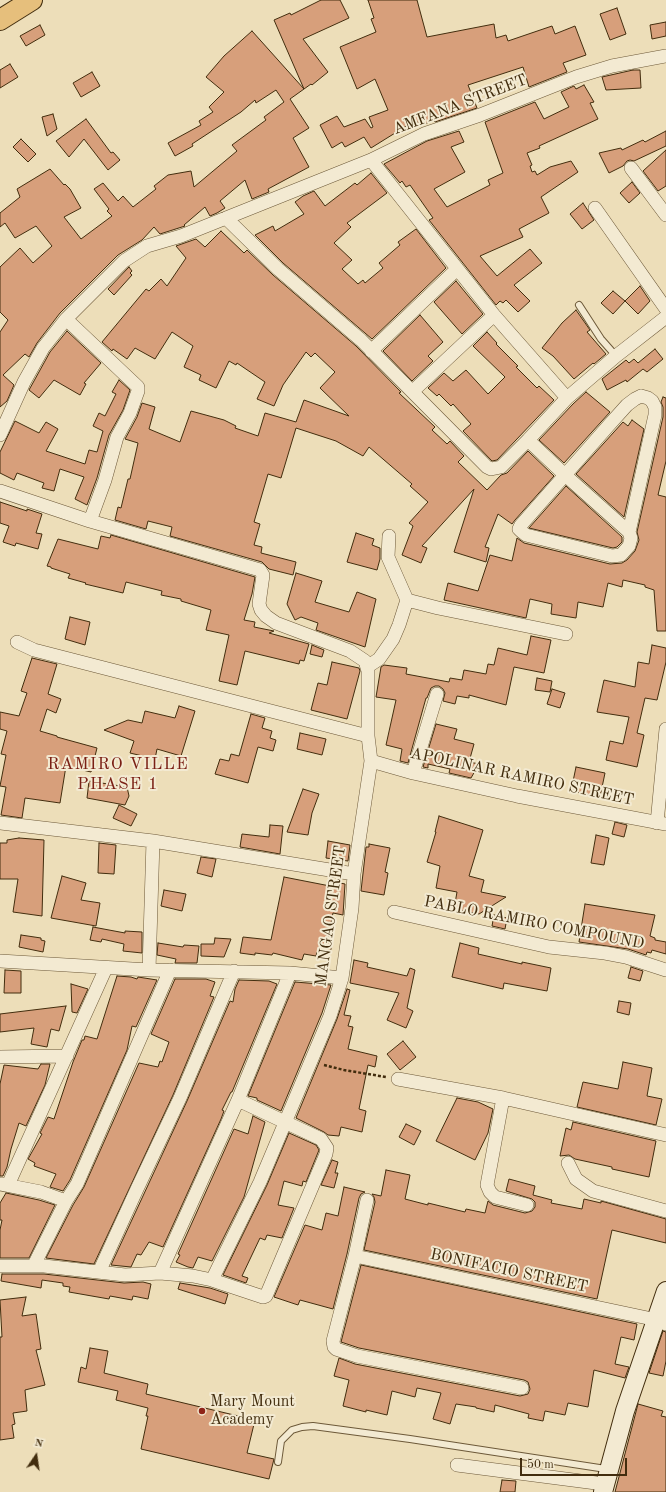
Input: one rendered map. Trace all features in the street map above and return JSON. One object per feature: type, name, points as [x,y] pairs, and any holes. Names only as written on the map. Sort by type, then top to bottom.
[{"type":"main road","points":[[0,20],[32,0]]},
{"type":"street","name":"AMFANA STREET","points":[[0,435],[24,382],[44,348],[66,319],[124,261],[147,246],[181,236],[371,160],[424,134],[480,115],[576,77],[612,66],[666,56]]},
{"type":"street","points":[[371,160],[494,315],[567,398]]},
{"type":"street","points":[[631,168],[666,216]]},
{"type":"street","points":[[595,208],[666,309]]},
{"type":"street","points":[[226,218],[278,269],[361,340],[487,467],[491,469],[501,467],[567,398],[616,356],[666,317]]},
{"type":"street","points":[[371,350],[457,269]]},
{"type":"street","points":[[413,391],[494,315]]},
{"type":"street","points":[[66,319],[138,387],[130,413],[117,437],[105,480],[90,521]]},
{"type":"street","points":[[528,440],[565,475],[629,532],[631,538],[629,546],[621,555],[612,556],[526,534],[519,529],[521,525],[565,475],[627,405],[641,396],[652,401],[655,407],[654,415],[629,532]]},
{"type":"street","points":[[0,491],[90,521],[260,570],[263,575],[259,604],[261,610],[266,616],[276,623],[350,651],[365,661],[368,667],[379,659],[393,639],[407,600],[388,557],[389,536]]},
{"type":"street","points":[[407,600],[438,608],[566,634]]},
{"type":"street","points":[[17,642],[34,650],[368,736]]},
{"type":"street","name":"MANGAO STREET","points":[[212,1280],[260,1182],[312,1061],[330,1016],[342,978],[352,908],[354,874],[371,761],[368,736],[368,667]]},
{"type":"street","points":[[413,773],[437,694]]},
{"type":"street","points":[[662,824],[666,729]]},
{"type":"street","name":"APOLINAR RAMIRO STREET","points":[[371,761],[413,773],[517,796],[662,824]]},
{"type":"street","points":[[0,823],[153,841],[354,874]]},
{"type":"street","points":[[149,970],[153,841]]},
{"type":"street","name":"PABLO RAMIRO COMPOUND","points":[[394,912],[549,947],[605,953],[626,957],[666,970]]},
{"type":"street","points":[[0,961],[149,970],[290,973],[342,978]]},
{"type":"street","points":[[66,1201],[41,1192],[4,1185],[67,1056],[106,968]]},
{"type":"street","points":[[34,1265],[66,1201],[77,1184],[170,970]]},
{"type":"street","points":[[99,1272],[180,1098],[234,971]]},
{"type":"street","points":[[160,1273],[238,1100],[290,973]]},
{"type":"street","points":[[0,1057],[67,1056]]},
{"type":"street","points":[[398,1079],[503,1098],[666,1135]]},
{"type":"street","points":[[503,1098],[487,1185],[490,1192],[495,1197],[527,1205]]},
{"type":"street","points":[[0,1266],[34,1265],[125,1275],[160,1273],[193,1276],[212,1280],[263,1297],[266,1296],[326,1154],[327,1148],[321,1139],[238,1100]]},
{"type":"street","points":[[568,1163],[576,1179],[593,1191],[666,1211]]},
{"type":"street","points":[[367,1200],[355,1256],[333,1341],[334,1347],[340,1352],[357,1356],[522,1388]]},
{"type":"street","name":"BONIFACIO STREET","points":[[355,1256],[661,1322]]},
{"type":"street","points":[[457,1465],[605,1482],[625,1411],[661,1322],[666,1291]]},
{"type":"lane","points":[[579,305],[601,339],[616,356]]},
{"type":"lane","points":[[278,1462],[281,1441],[292,1430],[313,1426],[402,1437],[605,1482]]},
{"type":"path","points":[[312,1061],[344,1070],[398,1079]]},
{"type":"building","points":[[321,0],[340,0],[349,18],[303,39],[328,72],[312,85],[311,84],[304,89],[274,20],[290,13],[291,15]]},
{"type":"building","points":[[368,0],[417,0],[427,37],[494,24],[496,38],[506,35],[508,41],[552,26],[555,34],[575,26],[586,55],[563,63],[567,72],[529,87],[523,67],[468,85],[477,108],[435,122],[434,120],[420,126],[416,120],[371,148],[364,137],[345,147],[342,142],[332,148],[320,125],[337,116],[344,127],[365,119],[371,128],[373,127],[369,117],[388,110],[375,79],[357,89],[340,47],[376,32],[371,19],[374,18]]},
{"type":"building","points":[[617,8],[626,34],[610,40],[600,14]]},
{"type":"building","points":[[666,22],[666,36],[652,39],[650,25]]},
{"type":"building","points":[[40,25],[45,35],[26,46],[20,36]]},
{"type":"building","points":[[252,31],[304,89],[290,99],[309,128],[293,138],[309,167],[268,189],[269,192],[252,199],[245,180],[220,201],[225,208],[217,213],[210,216],[205,207],[184,225],[185,226],[160,234],[154,227],[142,240],[118,255],[60,313],[37,343],[29,357],[25,354],[3,375],[14,385],[7,401],[0,407],[0,332],[8,320],[0,312],[0,267],[20,248],[33,263],[52,246],[36,226],[15,238],[5,223],[0,227],[0,213],[20,197],[17,189],[50,169],[64,185],[65,184],[70,189],[81,208],[64,217],[81,239],[112,216],[107,211],[109,209],[94,189],[103,183],[118,201],[123,196],[133,207],[156,189],[154,186],[168,175],[191,171],[194,187],[237,151],[232,145],[266,120],[264,117],[284,102],[276,90],[256,103],[255,100],[241,112],[192,144],[193,146],[175,156],[168,143],[201,125],[199,121],[213,112],[209,107],[224,92],[206,77],[224,56]]},
{"type":"building","points":[[10,64],[18,77],[0,88],[0,70]]},
{"type":"building","points":[[633,70],[640,70],[641,88],[606,90],[602,77]]},
{"type":"building","points":[[92,72],[100,86],[81,97],[73,83]]},
{"type":"building","points":[[584,85],[594,102],[590,103],[598,119],[527,153],[532,165],[530,166],[532,172],[535,171],[537,175],[550,167],[571,161],[578,172],[541,197],[549,213],[519,229],[523,237],[480,256],[497,276],[530,249],[542,263],[514,285],[530,301],[518,312],[506,300],[503,303],[500,301],[496,305],[429,220],[433,218],[410,185],[406,187],[402,181],[400,183],[384,164],[427,141],[459,131],[464,142],[451,147],[465,172],[434,189],[447,207],[490,185],[488,180],[503,173],[485,122],[535,102],[544,119],[569,107],[561,92],[574,86],[576,89]]},
{"type":"building","points":[[53,114],[57,129],[47,136],[42,117]]},
{"type":"building","points":[[86,119],[111,153],[113,152],[120,160],[108,170],[84,139],[69,157],[56,141]]},
{"type":"building","points":[[666,131],[666,146],[634,161],[627,161],[623,166],[609,173],[599,153],[621,148],[622,150],[643,140],[645,142]]},
{"type":"building","points":[[21,139],[36,154],[28,162],[13,147]]},
{"type":"building","points":[[666,150],[666,186],[658,191],[643,171]]},
{"type":"building","points":[[371,173],[387,193],[347,223],[351,227],[334,243],[352,260],[342,269],[358,284],[363,280],[365,283],[383,268],[379,263],[400,245],[398,242],[416,229],[446,268],[372,339],[283,263],[255,235],[273,226],[275,231],[304,214],[295,202],[303,196],[314,191],[325,206],[355,183],[357,185]]},
{"type":"building","points":[[632,182],[640,193],[629,203],[620,193]]},
{"type":"building","points":[[583,203],[594,220],[582,229],[570,214]]},
{"type":"building","points":[[221,231],[244,253],[247,250],[273,275],[356,346],[401,392],[399,393],[435,427],[432,430],[447,444],[450,441],[464,456],[458,462],[487,490],[501,475],[507,473],[528,451],[554,476],[512,524],[498,514],[485,547],[489,548],[486,562],[454,552],[474,489],[422,546],[427,548],[421,563],[402,555],[413,526],[409,523],[428,502],[410,486],[412,484],[369,447],[363,456],[336,441],[296,428],[281,478],[268,474],[254,522],[260,524],[254,545],[262,547],[261,553],[296,562],[293,575],[269,569],[262,562],[170,536],[172,527],[148,521],[146,529],[115,520],[118,507],[121,508],[128,479],[130,479],[138,443],[125,439],[137,417],[142,403],[155,407],[149,429],[180,442],[191,411],[224,420],[236,426],[235,428],[258,436],[265,413],[296,422],[304,400],[349,416],[320,388],[335,372],[315,353],[311,357],[306,352],[283,385],[274,406],[257,399],[265,382],[237,363],[236,365],[229,361],[216,388],[199,380],[201,375],[184,367],[193,346],[172,332],[155,359],[135,348],[127,359],[113,349],[112,351],[102,342],[146,289],[149,291],[161,279],[167,286],[186,258],[176,246],[196,239],[205,247]]},
{"type":"building","points":[[129,267],[132,271],[130,273],[132,275],[114,295],[108,289]]},
{"type":"building","points":[[456,281],[483,314],[462,334],[434,302]]},
{"type":"building","points":[[640,286],[650,301],[638,314],[625,301]]},
{"type":"building","points":[[613,291],[625,301],[613,314],[601,303]]},
{"type":"building","points":[[576,310],[590,330],[587,332],[606,354],[574,379],[553,356],[542,348],[562,323]]},
{"type":"building","points":[[420,315],[443,342],[428,356],[433,361],[412,381],[383,351]]},
{"type":"building","points":[[67,331],[101,363],[84,383],[86,384],[80,395],[54,380],[39,398],[29,390],[50,352]]},
{"type":"building","points":[[487,332],[497,343],[496,344],[518,366],[516,367],[537,388],[539,386],[554,400],[497,460],[492,461],[463,431],[471,424],[453,404],[451,406],[439,394],[437,396],[428,388],[444,373],[453,381],[466,370],[488,394],[505,377],[473,346]]},
{"type":"building","points":[[655,349],[663,359],[647,372],[643,369],[627,382],[626,380],[607,390],[602,379],[626,360],[629,363],[634,359],[638,363]]},
{"type":"building","points":[[119,380],[130,390],[123,410],[109,435],[97,478],[87,505],[75,499],[84,477],[60,469],[54,491],[42,488],[44,483],[17,473],[14,480],[0,473],[0,452],[15,421],[39,433],[46,422],[58,429],[46,451],[85,464],[89,450],[97,452],[103,431],[93,426],[99,413],[105,416],[116,394],[112,392]]},
{"type":"building","points":[[586,392],[610,412],[564,463],[539,440]]},
{"type":"building","points":[[663,397],[666,398],[666,461],[658,495],[666,497],[666,631],[657,631],[654,590],[645,587],[645,585],[623,580],[622,587],[608,583],[603,607],[578,602],[576,618],[551,614],[552,604],[530,599],[526,618],[444,600],[448,583],[478,591],[490,555],[512,561],[517,538],[524,543],[610,564],[622,563],[627,560],[635,551],[639,540],[637,532],[663,417],[663,407],[661,402]]},
{"type":"building","points":[[632,420],[644,429],[624,517],[576,474],[623,422],[628,426]]},
{"type":"building","points":[[566,486],[622,537],[622,542],[617,547],[613,548],[529,528]]},
{"type":"building","points":[[0,502],[27,511],[27,509],[42,514],[36,533],[42,534],[38,549],[16,543],[15,546],[3,542],[9,526],[0,523]]},
{"type":"building","points":[[356,533],[374,539],[372,545],[380,548],[380,559],[377,570],[347,562]]},
{"type":"building","points":[[111,535],[255,577],[252,594],[244,620],[255,622],[254,627],[274,631],[269,633],[309,644],[304,661],[300,660],[299,664],[245,651],[237,685],[219,681],[229,635],[206,630],[211,610],[181,601],[181,599],[161,595],[162,591],[126,582],[123,593],[85,584],[86,583],[68,578],[70,574],[47,566],[58,539],[98,549],[101,536],[110,538]]},
{"type":"building","points":[[296,573],[322,581],[315,602],[349,612],[357,592],[376,599],[365,647],[316,630],[318,623],[301,617],[295,620],[287,604]]},
{"type":"building","points":[[70,617],[90,622],[85,645],[65,639]]},
{"type":"building","points":[[531,636],[551,640],[544,673],[514,667],[506,705],[469,695],[469,698],[457,696],[455,704],[443,701],[445,693],[443,689],[439,686],[435,686],[431,688],[426,698],[408,763],[400,761],[402,749],[386,745],[396,700],[376,697],[381,667],[384,665],[407,668],[406,674],[449,682],[450,678],[462,680],[464,670],[486,674],[488,664],[494,665],[498,648],[527,655]]},
{"type":"building","points":[[312,645],[324,650],[322,657],[310,654]]},
{"type":"building","points":[[652,645],[666,648],[666,662],[657,700],[645,698],[637,733],[644,735],[637,767],[606,760],[610,741],[623,744],[629,717],[597,712],[604,680],[635,687],[638,662],[649,664]]},
{"type":"building","points":[[32,658],[57,664],[48,694],[61,699],[56,713],[47,709],[40,731],[97,748],[91,772],[66,766],[60,803],[25,798],[22,818],[1,815],[6,787],[0,786],[6,755],[1,754],[7,731],[0,729],[0,712],[19,716],[27,693],[21,691]]},
{"type":"building","points":[[332,662],[359,668],[360,671],[347,719],[311,710],[318,683],[327,685]]},
{"type":"building","points":[[537,678],[552,681],[550,692],[535,690]]},
{"type":"building","points":[[552,689],[565,693],[560,708],[547,704]]},
{"type":"building","points":[[179,706],[195,711],[181,756],[157,749],[155,759],[130,753],[134,741],[104,730],[128,720],[142,723],[145,711],[175,718]]},
{"type":"building","points":[[251,714],[265,718],[262,728],[272,731],[270,738],[276,740],[273,751],[258,747],[248,783],[215,774],[220,759],[229,761],[231,754],[239,756]]},
{"type":"building","points":[[436,724],[457,729],[454,739],[474,744],[469,762],[479,764],[471,778],[449,773],[450,769],[428,764],[428,768],[423,767]]},
{"type":"building","points":[[300,733],[326,739],[322,755],[297,749]]},
{"type":"building","points":[[576,767],[605,773],[600,797],[571,791]]},
{"type":"building","points":[[89,781],[127,787],[129,796],[125,805],[87,798]]},
{"type":"building","points":[[303,789],[319,794],[312,813],[308,835],[287,832]]},
{"type":"building","points":[[119,805],[137,814],[131,826],[113,818]]},
{"type":"building","points":[[439,816],[483,830],[469,876],[484,880],[481,892],[506,897],[479,914],[454,909],[457,892],[436,888],[440,866],[427,862]]},
{"type":"building","points":[[615,822],[627,825],[624,837],[612,834]]},
{"type":"building","points":[[270,825],[283,826],[280,854],[240,847],[242,834],[269,837]]},
{"type":"building","points":[[596,835],[609,838],[604,865],[591,863]]},
{"type":"building","points":[[19,838],[44,840],[42,916],[13,912],[18,879],[0,879],[0,843],[7,843],[7,840]]},
{"type":"building","points":[[328,841],[350,845],[348,861],[326,858]]},
{"type":"building","points":[[99,843],[116,845],[114,874],[98,873]]},
{"type":"building","points":[[369,844],[390,848],[385,872],[388,873],[384,895],[361,891],[366,847],[369,847]]},
{"type":"building","points":[[201,857],[216,859],[212,877],[197,873]]},
{"type":"building","points":[[62,876],[86,883],[81,900],[100,903],[96,926],[51,918]]},
{"type":"building","points":[[284,877],[330,886],[331,881],[345,884],[343,915],[333,913],[327,942],[332,943],[330,954],[317,952],[316,956],[304,954],[302,960],[273,953],[272,955],[255,953],[255,955],[240,953],[243,937],[271,940]]},
{"type":"building","points":[[164,890],[186,894],[182,911],[161,906]]},
{"type":"building","points":[[585,904],[655,915],[650,936],[655,938],[655,940],[666,942],[666,954],[652,950],[651,953],[647,952],[646,955],[628,949],[579,942]]},
{"type":"building","points":[[494,915],[507,918],[505,929],[492,926]]},
{"type":"building","points":[[93,927],[125,933],[125,931],[142,932],[142,953],[123,951],[124,944],[102,939],[101,942],[90,940]]},
{"type":"building","points":[[21,935],[41,938],[41,940],[45,941],[43,952],[19,947]]},
{"type":"building","points":[[215,938],[231,939],[224,957],[201,956],[201,944],[214,944]]},
{"type":"building","points":[[158,943],[183,947],[184,945],[199,946],[197,963],[175,963],[176,959],[157,955]]},
{"type":"building","points":[[460,943],[479,948],[478,954],[522,964],[522,962],[551,968],[547,991],[504,983],[503,989],[452,977]]},
{"type":"building","points":[[354,960],[368,963],[367,967],[407,976],[410,968],[415,970],[407,1008],[413,1011],[406,1028],[387,1020],[399,993],[350,983]]},
{"type":"building","points":[[631,967],[643,971],[640,981],[628,978]]},
{"type":"building","points":[[5,970],[21,971],[21,993],[4,993]]},
{"type":"building","points":[[117,976],[157,980],[136,1027],[132,1026],[127,1050],[70,1180],[63,1191],[50,1187],[56,1174],[34,1166],[35,1163],[28,1159],[42,1134],[40,1133],[48,1117],[54,1119],[82,1040],[84,1040],[85,1036],[97,1039]]},
{"type":"building","points":[[175,979],[206,979],[215,982],[210,996],[214,997],[173,1095],[94,1264],[46,1258],[73,1205],[84,1187],[139,1063],[158,1067],[160,1061],[162,1062],[169,1042],[151,1034]]},
{"type":"building","points":[[239,980],[269,981],[277,984],[232,1092],[222,1110],[224,1111],[221,1119],[163,1247],[149,1242],[141,1255],[137,1254],[131,1267],[111,1265],[187,1101],[230,1001],[233,1002],[235,989]]},
{"type":"building","points":[[295,982],[331,985],[322,1013],[281,1111],[257,1100],[257,1098],[248,1096]]},
{"type":"building","points":[[71,984],[88,989],[77,1013],[72,1012]]},
{"type":"building","points":[[347,989],[350,990],[344,1015],[351,1016],[348,1026],[353,1027],[348,1049],[377,1056],[375,1067],[368,1065],[359,1109],[366,1111],[362,1132],[341,1127],[339,1136],[328,1135],[296,1118],[337,1019]]},
{"type":"building","points":[[619,1001],[631,1003],[629,1015],[617,1012]]},
{"type":"building","points":[[66,1006],[59,1031],[51,1029],[47,1047],[31,1044],[34,1028],[0,1032],[0,1014]]},
{"type":"building","points":[[403,1041],[416,1057],[400,1070],[387,1054]]},
{"type":"building","points":[[623,1062],[652,1068],[647,1096],[662,1099],[656,1125],[577,1107],[583,1082],[618,1089]]},
{"type":"building","points":[[41,1064],[50,1064],[45,1085],[26,1126],[19,1123],[7,1167],[3,1176],[0,1176],[0,1084],[4,1065],[38,1069]]},
{"type":"building","points":[[457,1098],[478,1102],[493,1109],[488,1133],[475,1160],[436,1141]]},
{"type":"building","points":[[253,1116],[265,1122],[244,1197],[212,1261],[198,1257],[193,1268],[176,1262],[180,1255],[178,1254],[234,1129],[248,1134]]},
{"type":"building","points":[[573,1122],[656,1141],[649,1177],[575,1159],[569,1155],[560,1156],[566,1128],[571,1130]]},
{"type":"building","points":[[406,1124],[421,1131],[414,1145],[399,1137]]},
{"type":"building","points":[[289,1133],[316,1145],[319,1150],[306,1182],[303,1181],[302,1186],[284,1181],[278,1205],[294,1208],[282,1238],[267,1235],[265,1240],[260,1238],[242,1276],[248,1278],[246,1283],[223,1275],[267,1185]]},
{"type":"building","points":[[332,1160],[338,1162],[335,1173],[338,1173],[334,1188],[321,1185]]},
{"type":"building","points":[[386,1170],[410,1175],[405,1199],[465,1212],[466,1209],[485,1213],[488,1201],[493,1205],[525,1213],[532,1211],[535,1207],[535,1202],[532,1199],[506,1191],[509,1179],[535,1186],[533,1195],[552,1200],[551,1203],[582,1209],[584,1199],[601,1203],[601,1201],[666,1219],[666,1243],[612,1230],[597,1299],[364,1250],[375,1202],[372,1194],[381,1196]]},
{"type":"building","points":[[344,1187],[365,1192],[361,1194],[359,1198],[333,1309],[300,1300],[298,1305],[274,1297],[305,1225],[322,1230],[326,1213],[338,1216]]},
{"type":"building","points":[[6,1193],[55,1205],[29,1258],[0,1258],[0,1230],[2,1220],[0,1220],[0,1203]]},
{"type":"building","points":[[361,1265],[637,1324],[634,1340],[621,1337],[615,1364],[629,1367],[625,1378],[594,1370],[588,1407],[568,1403],[565,1415],[545,1411],[543,1421],[528,1418],[529,1414],[495,1405],[494,1412],[456,1404],[450,1424],[433,1419],[441,1393],[417,1388],[415,1397],[392,1391],[387,1415],[366,1410],[366,1412],[343,1406],[349,1380],[334,1376],[339,1358],[355,1364],[520,1396],[528,1394],[530,1389],[528,1382],[524,1380],[359,1348],[341,1342]]},
{"type":"building","points":[[2,1274],[44,1274],[124,1283],[143,1282],[151,1284],[148,1299],[133,1296],[132,1300],[110,1296],[109,1299],[69,1292],[70,1287],[63,1286],[63,1283],[42,1280],[41,1288],[1,1281]]},
{"type":"building","points":[[180,1283],[210,1288],[228,1294],[225,1304],[178,1289]]},
{"type":"building","points":[[26,1297],[22,1316],[36,1314],[41,1349],[36,1350],[45,1385],[25,1390],[27,1411],[13,1413],[15,1424],[12,1425],[14,1438],[0,1440],[0,1337],[2,1337],[0,1300]]},
{"type":"building","points":[[663,1331],[666,1332],[666,1361],[663,1376],[649,1373]]},
{"type":"building","points":[[90,1348],[108,1351],[104,1373],[148,1384],[146,1394],[255,1420],[247,1453],[274,1459],[269,1479],[141,1449],[148,1416],[146,1416],[148,1408],[116,1400],[118,1391],[78,1382],[81,1367],[86,1369]]},
{"type":"building","points":[[638,1404],[663,1411],[661,1416],[666,1417],[666,1492],[615,1492]]},
{"type":"building","points":[[502,1480],[516,1481],[515,1492],[500,1492]]},
{"type":"place","name":"Mary Mount Academy","points":[[202,1411]]},
{"type":"district","name":"RAMIRO VILLE PHASE 1","points":[[118,775]]}]
